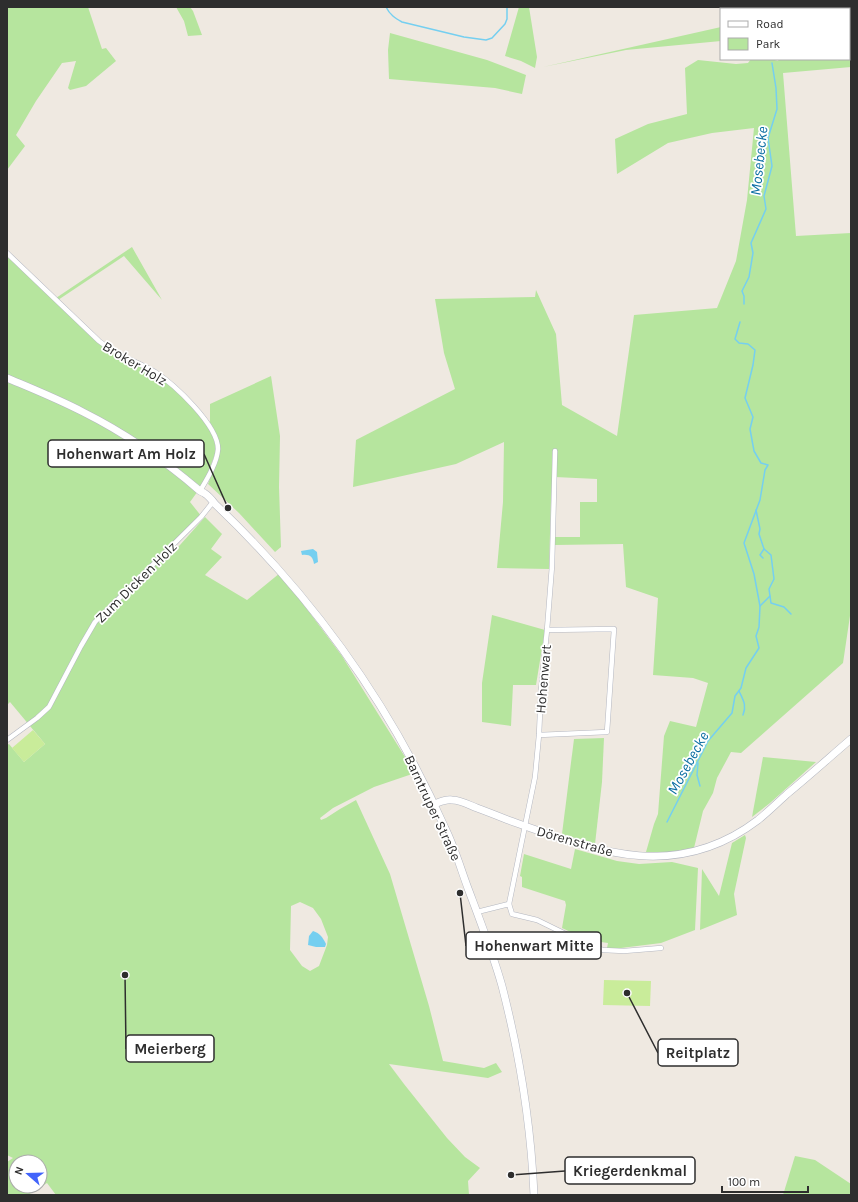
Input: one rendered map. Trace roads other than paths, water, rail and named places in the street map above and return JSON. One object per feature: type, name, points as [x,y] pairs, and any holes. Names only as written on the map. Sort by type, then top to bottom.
[{"type":"main road","name":"Barntruper Straße","points":[[7,378],[66,403],[103,422],[156,456],[200,490],[203,495],[236,523],[270,558],[332,634],[361,675],[410,756],[434,804],[446,830],[477,912],[501,985],[516,1052],[528,1124],[534,1195]]},
{"type":"main road","name":"Dörenstraße","points":[[434,804],[445,800],[460,801],[524,826],[593,849],[650,857],[675,855],[716,845],[730,838],[757,820],[851,738]]},
{"type":"street","name":"Broker Holz","points":[[7,253],[99,341],[110,350],[163,378],[198,411],[211,428],[218,448],[214,463],[200,490]]},
{"type":"street","name":"Hohenwart","points":[[509,904],[534,777],[552,566],[555,451]]},
{"type":"street","name":"Zum Dicken Holz","points":[[7,740],[38,718],[49,707],[95,622],[201,517],[213,502]]},
{"type":"street","points":[[538,735],[608,732],[614,629],[547,630]]},
{"type":"street","points":[[477,912],[509,904],[512,914],[537,920],[597,949],[624,951],[661,948]]},
{"type":"water","points":[[313,549],[317,552],[318,562],[314,564],[311,556],[302,555],[301,551]]},
{"type":"water","points":[[313,931],[318,933],[322,938],[326,944],[325,947],[308,945],[309,936]]},
{"type":"waterway","points":[[386,7],[393,16],[402,22],[464,37],[486,40],[492,38],[505,24],[507,19],[507,7]]},
{"type":"waterway","name":"Mosebecke","points":[[744,304],[744,296],[742,291],[749,277],[753,253],[751,243],[766,209],[764,196],[772,166],[768,138],[777,109],[776,88],[772,63]]},
{"type":"waterway","name":"Mosebecke","points":[[667,822],[708,741],[732,713],[735,696],[741,688],[746,668],[759,648],[756,636],[759,627],[760,606],[754,574],[744,543],[760,500],[765,470],[768,465],[761,463],[754,451],[750,429],[753,417],[745,398],[755,350],[748,344],[739,343],[735,339],[740,322]]},
{"type":"waterway","points":[[756,510],[760,529],[759,534],[764,549],[771,555],[774,579],[769,589],[770,596],[760,606]]},
{"type":"waterway","points":[[763,558],[760,555],[764,549]]},
{"type":"waterway","points":[[770,596],[771,603],[784,607],[791,614]]},
{"type":"waterway","points":[[739,691],[745,705],[743,715]]},
{"type":"waterway","points":[[698,763],[697,775],[700,786]]},
{"type":"place","name":"Hohenwart Am Holz","points":[[228,508]]},
{"type":"place","name":"Hohenwart Mitte","points":[[460,893]]},
{"type":"place","name":"Meierberg","points":[[125,975]]},
{"type":"place","name":"Reitplatz","points":[[627,993]]},
{"type":"place","name":"Kriegerdenkmal","points":[[511,1175]]}]
